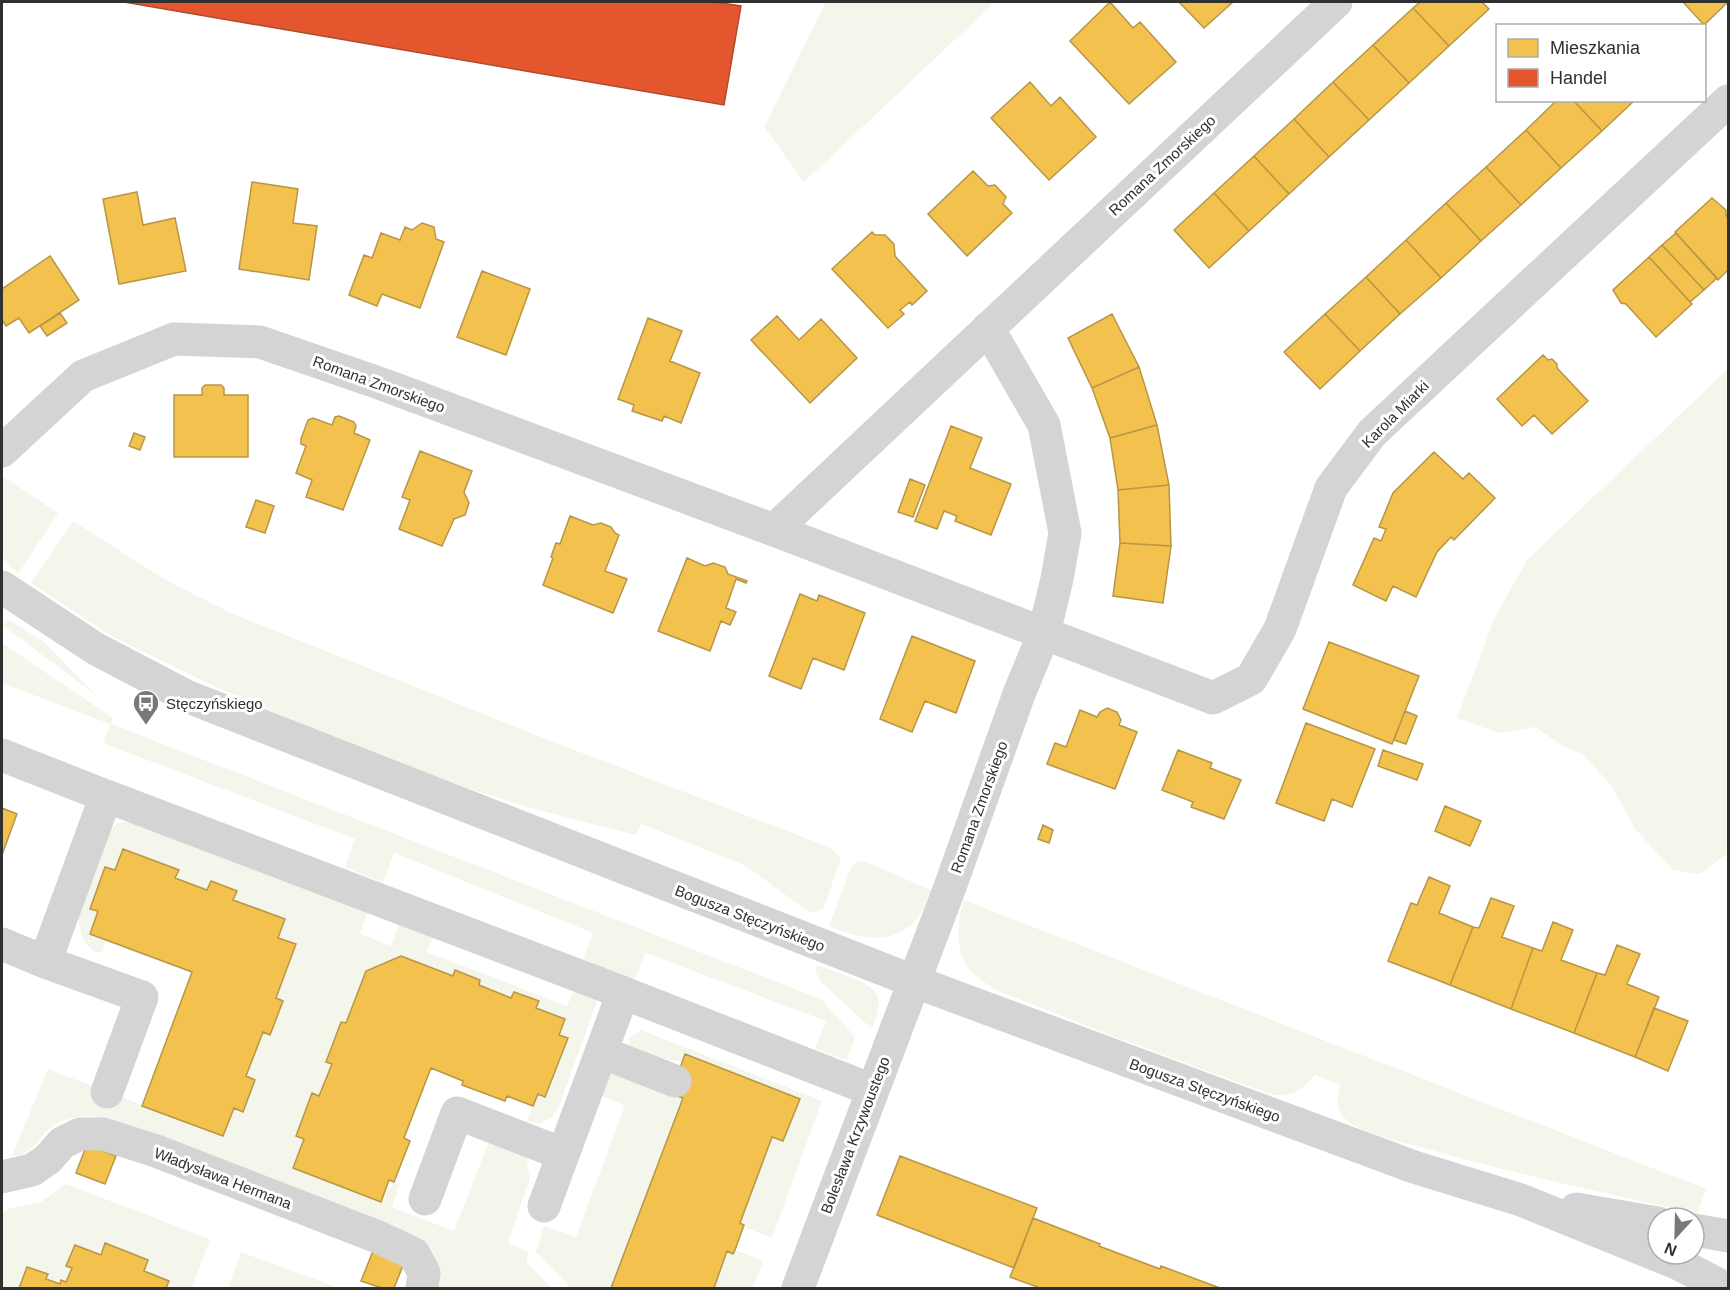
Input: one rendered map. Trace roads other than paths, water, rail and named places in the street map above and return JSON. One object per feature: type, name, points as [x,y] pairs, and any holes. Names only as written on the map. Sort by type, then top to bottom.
[{"type":"street","name":"Romana Zmorskiego","points":[[774,530],[1336,2]]},
{"type":"street","name":"Karola Miarki","points":[[1044,633],[1213,698],[1251,679],[1280,628],[1331,488],[1372,433],[1728,102]]},
{"type":"street","name":"Romana Zmorskiego","points":[[913,981],[950,887],[1019,694],[1044,633],[1065,533],[1044,425],[988,328]]},
{"type":"street","name":"Romana Zmorskiego","points":[[2,451],[84,376],[174,339],[260,342],[379,383],[1044,633]]},
{"type":"street","name":"Bogusza Stęczyńskiego","points":[[2,587],[96,649],[186,696],[913,981],[1414,1167],[1521,1200],[1679,1264],[1725,1288]]},
{"type":"street","points":[[2,755],[872,1090]]},
{"type":"street","points":[[45,962],[106,796]]},
{"type":"street","points":[[2,944],[142,998],[107,1092]]},
{"type":"street","name":"Bolesława Krzywoustego","points":[[798,1288],[913,981]]},
{"type":"street","points":[[544,1206],[622,993]]},
{"type":"street","points":[[601,1052],[675,1081]]},
{"type":"street","points":[[425,1199],[457,1113],[563,1154]]},
{"type":"street","name":"Władysława Hermana","points":[[2,1177],[32,1170],[48,1159],[62,1143],[80,1134],[103,1134],[156,1151],[378,1237],[414,1254],[424,1273],[422,1288]]},
{"type":"street","name":"Bogusza Stęczyńskiego","points":[[1521,1200],[1646,1221]]},
{"type":"street","points":[[1706,1232],[1728,1236]]},
{"type":"place","name":"Stęczyńskiego","points":[[146,726]]}]
